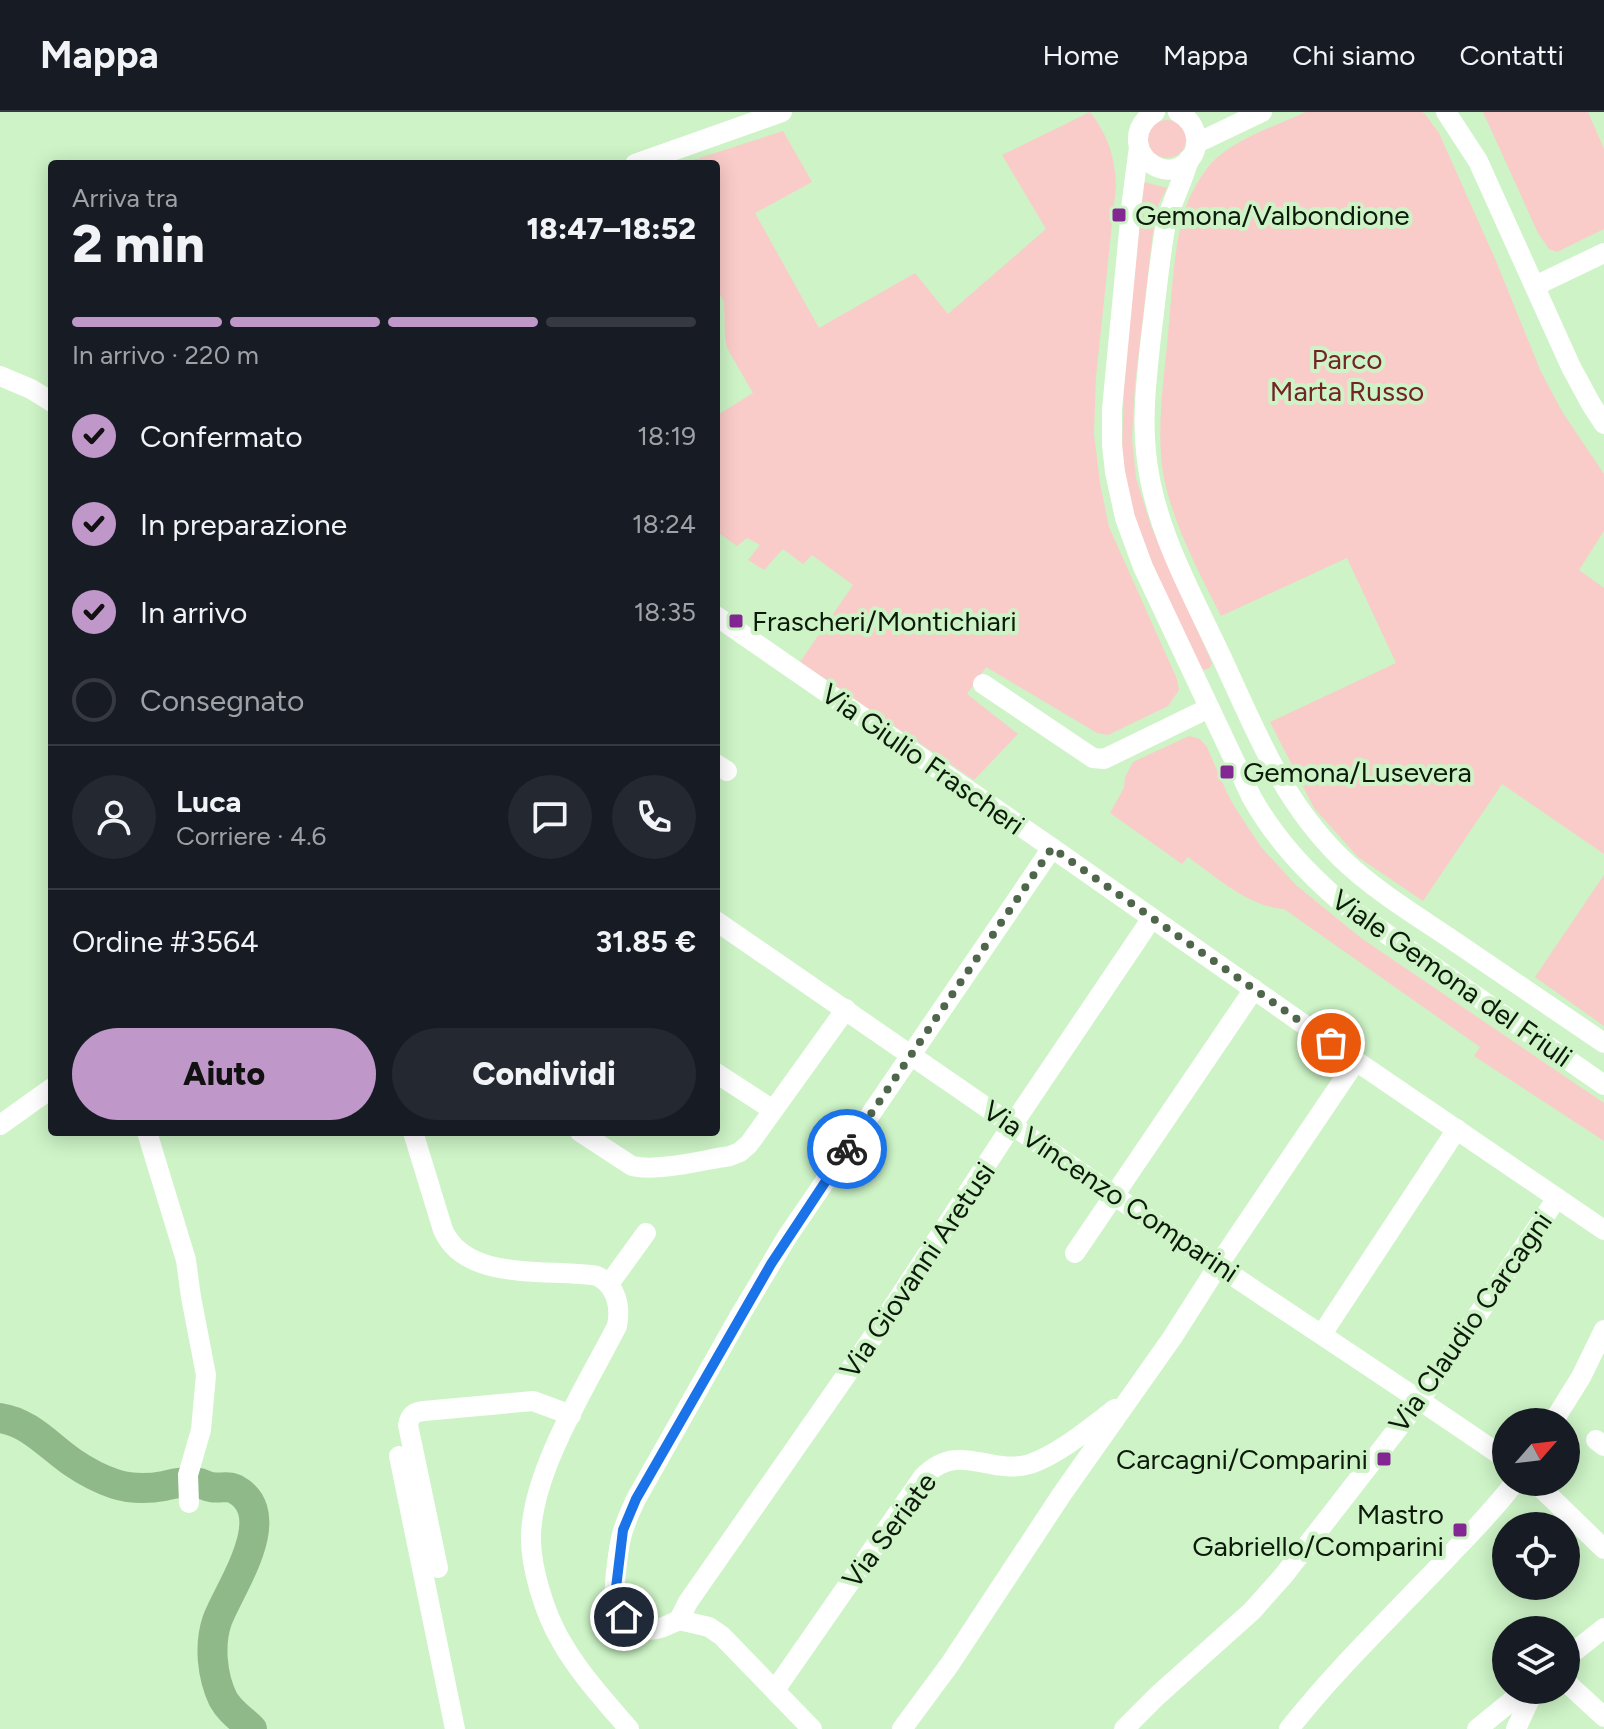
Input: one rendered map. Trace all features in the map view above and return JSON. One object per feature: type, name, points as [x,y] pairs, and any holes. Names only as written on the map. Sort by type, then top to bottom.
[{"type":"street","points":[[646,160],[782,112]]},
{"type":"street","name":"Viale Gemona del Friuli","points":[[1155,112],[1139,130],[1112,409],[1112,445],[1122,508],[1150,583],[1252,798],[1283,846],[1322,886],[1363,920],[1604,1085]]},
{"type":"street","points":[[1178,112],[1192,123],[1196,132],[1193,151]]},
{"type":"street","points":[[1139,147],[1143,157],[1161,169],[1180,167],[1193,151],[1262,112]]},
{"type":"street","points":[[1446,112],[1478,161]]},
{"type":"street","points":[[1463,112],[1478,161],[1584,393],[1604,424]]},
{"type":"street","name":"Viale Gemona del Friuli","points":[[1193,151],[1170,206],[1162,246],[1146,391],[1146,453],[1152,488],[1178,567],[1273,767],[1293,802],[1319,835],[1342,860],[1378,889],[1604,1043]]},
{"type":"street","points":[[1535,286],[1604,253]]},
{"type":"street","points":[[0,376],[48,400]]},
{"type":"street","name":"Via Giulio Frascheri","points":[[720,619],[1604,1230]]},
{"type":"street","points":[[1198,684],[1227,670]]},
{"type":"street","points":[[983,684],[1093,758],[1104,759],[1209,708]]},
{"type":"street","points":[[1220,731],[1249,717]]},
{"type":"street","points":[[812,1729],[722,1636],[709,1627],[679,1620],[651,1630],[633,1625],[617,1608],[615,1596],[623,1530],[636,1499],[779,1251],[1052,848]]},
{"type":"street","name":"Via Giovanni Aretusi","points":[[679,1620],[772,1479],[877,1331],[1152,918]]},
{"type":"street","name":"Via Vincenzo Comparini","points":[[720,924],[1115,1196],[1492,1449]]},
{"type":"street","points":[[1075,1253],[1254,989]]},
{"type":"street","points":[[586,1136],[640,1168],[740,1152],[749,1144],[846,1009]]},
{"type":"street","points":[[902,1729],[950,1664],[1062,1494],[1172,1338],[1356,1061]]},
{"type":"street","points":[[720,1076],[773,1110]]},
{"type":"street","points":[[0,1125],[48,1091]]},
{"type":"street","points":[[1322,1334],[1457,1129]]},
{"type":"street","points":[[148,1136],[186,1260],[206,1375],[201,1430],[189,1489]]},
{"type":"street","points":[[414,1136],[446,1237],[463,1253],[489,1266],[601,1277],[613,1289],[619,1308],[617,1326],[548,1463],[537,1498],[531,1535],[535,1571],[560,1639],[629,1729]]},
{"type":"street","name":"Via Claudio Carcagni","points":[[1124,1729],[1272,1590],[1420,1400],[1557,1198]]},
{"type":"street","points":[[609,1284],[646,1233]]},
{"type":"street","points":[[1562,1408],[1604,1330]]},
{"type":"street","name":"Via Seriate","points":[[775,1690],[932,1468],[957,1459],[1008,1468],[1032,1463],[1052,1453],[1128,1400]]},
{"type":"street","points":[[438,1568],[408,1425],[413,1414],[418,1411],[533,1401],[571,1415]]},
{"type":"street","points":[[399,1456],[455,1729]]},
{"type":"street","points":[[1289,1729],[1363,1643],[1428,1580],[1504,1496]]},
{"type":"street","points":[[1549,1496],[1604,1549]]},
{"type":"street","points":[[1580,1647],[1604,1628]]},
{"type":"street","points":[[1580,1695],[1604,1717]]},
{"type":"street","points":[[1477,1729],[1519,1720]]},
{"type":"green space","points":[[1090,112],[1102,129],[1109,147],[1116,186],[1096,377],[1094,434],[1100,483],[1109,527],[1177,679],[1179,690],[1168,706],[1108,735],[1097,733],[986,667],[967,694],[1018,734],[974,780],[800,662],[853,585],[812,555],[803,564],[783,549],[764,570],[748,560],[760,545],[747,538],[737,546],[720,534],[720,414],[753,393],[727,348],[725,337],[724,302],[720,294],[720,160],[693,160],[783,131],[812,182],[755,213],[819,328],[915,273],[948,314],[1046,229],[1002,155]]},
{"type":"green space","name":"Parco Marta Russo","points":[[1306,112],[1425,114],[1439,133],[1541,372],[1563,413],[1604,474],[1604,531],[1579,570],[1604,588],[1604,854],[1502,784],[1423,901],[1358,857],[1314,808],[1270,722],[1396,663],[1347,558],[1221,616],[1183,537],[1162,469],[1160,430],[1173,273],[1184,213],[1196,185],[1215,160],[1238,143]]},
{"type":"green space","points":[[1483,112],[1588,112],[1604,149],[1604,229],[1557,252],[1549,249],[1538,233]]},
{"type":"green space","points":[[1167,120],[1180,126],[1186,139],[1180,152],[1167,158],[1154,152],[1148,139],[1154,126]]},
{"type":"green space","points":[[1144,182],[1167,188],[1154,223],[1135,385],[1132,438],[1136,478],[1151,526],[1212,663],[1210,668],[1204,670],[1199,668],[1140,536],[1122,457],[1124,378]]},
{"type":"green space","points":[[1189,736],[1200,739],[1207,747],[1234,806],[1261,847],[1296,885],[1361,938],[1604,1103],[1604,1141],[1474,1056],[1480,1047],[1284,909],[1246,897],[1188,857],[1182,864],[1110,813],[1124,788],[1125,777],[1133,762]]},
{"type":"green space","points":[[1604,875],[1604,1026],[1535,977]]},
{"type":"waterway","points":[[0,1418],[29,1429],[77,1465],[115,1484],[146,1488],[196,1482],[235,1489],[248,1501],[254,1516],[253,1534],[248,1553],[217,1621],[212,1650],[216,1680],[223,1699],[252,1729]]},
{"type":"way so far","points":[[847,1149],[1052,848],[1331,1043]]},
{"type":"place","name":"Gemona/Valbondione","points":[[1119,215]]},
{"type":"place","name":"Frascheri/Montichiari","points":[[736,621]]},
{"type":"place","name":"Gemona/Lusevera","points":[[1227,772]]},
{"type":"place","name":"Carcagni/Comparini","points":[[1384,1459]]},
{"type":"place","name":"Mastro Gabriello/Comparini","points":[[1460,1530]]},
{"type":"route","points":[[624,1617],[617,1608],[615,1596],[623,1530],[636,1499],[787,1237],[847,1149]]}]
